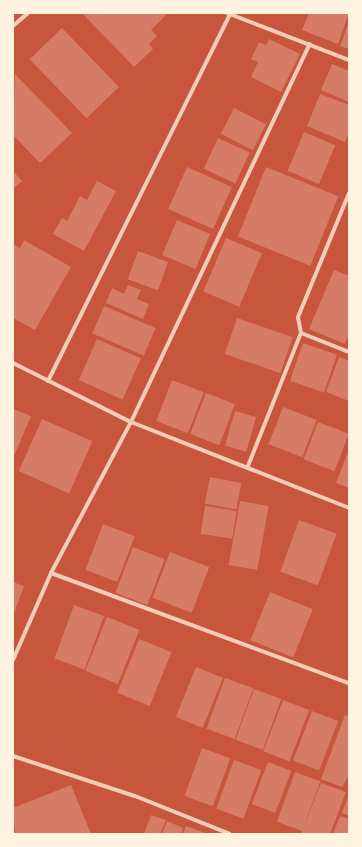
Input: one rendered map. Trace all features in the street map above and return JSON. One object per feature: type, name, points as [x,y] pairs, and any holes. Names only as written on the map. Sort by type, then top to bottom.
[{"type":"street","points":[[13,26],[28,13]]},
{"type":"street","points":[[48,381],[229,14],[349,60]]},
{"type":"street","points":[[13,660],[51,573],[131,422],[310,44]]},
{"type":"street","points":[[248,466],[301,333],[298,317],[344,210],[349,193]]},
{"type":"street","points":[[344,210],[349,212]]},
{"type":"street","points":[[301,333],[349,352]]},
{"type":"street","points":[[13,363],[131,422],[248,466],[349,508]]},
{"type":"street","points":[[51,573],[349,682]]},
{"type":"street","points":[[13,756],[135,796],[230,834]]},
{"type":"building","points":[[82,13],[164,13],[166,15],[151,30],[157,36],[149,44],[153,49],[134,67]]},
{"type":"building","points":[[309,13],[349,13],[338,44],[302,30]]},
{"type":"building","points":[[349,22],[349,49],[340,46]]},
{"type":"building","points":[[62,28],[119,87],[87,118],[30,59]]},
{"type":"building","points":[[269,39],[300,54],[281,92],[251,77],[258,62],[251,59],[259,42],[266,45]]},
{"type":"building","points":[[332,64],[349,71],[349,102],[321,90]]},
{"type":"building","points":[[15,74],[72,133],[40,163],[13,135]]},
{"type":"building","points":[[320,94],[349,105],[349,132],[345,142],[307,126]]},
{"type":"building","points":[[234,108],[266,124],[253,150],[221,134]]},
{"type":"building","points":[[304,132],[335,145],[319,184],[288,171]]},
{"type":"building","points":[[218,138],[250,153],[235,184],[204,169]]},
{"type":"building","points":[[187,167],[232,187],[213,229],[168,209]]},
{"type":"building","points":[[266,167],[338,196],[310,266],[238,237]]},
{"type":"building","points":[[13,171],[22,181],[13,189]]},
{"type":"building","points":[[97,181],[116,191],[84,251],[53,234],[62,218],[67,221],[80,196],[87,200]]},
{"type":"building","points":[[177,220],[210,234],[195,269],[162,255]]},
{"type":"building","points":[[226,238],[262,253],[239,307],[203,291]]},
{"type":"building","points":[[24,240],[71,267],[35,330],[13,318],[13,244],[20,248]]},
{"type":"building","points":[[138,251],[168,262],[158,290],[128,279]]},
{"type":"building","points":[[334,270],[349,276],[349,334],[345,344],[309,329]]},
{"type":"building","points":[[128,285],[141,290],[137,299],[149,304],[143,319],[106,303],[112,288],[124,294]]},
{"type":"building","points":[[104,306],[156,328],[144,355],[92,334]]},
{"type":"building","points":[[237,318],[293,337],[280,373],[225,354]]},
{"type":"building","points":[[97,339],[141,359],[123,400],[79,380]]},
{"type":"building","points":[[303,343],[337,355],[324,393],[290,381]]},
{"type":"building","points":[[339,357],[349,361],[349,401],[326,392]]},
{"type":"building","points":[[172,380],[204,392],[188,433],[156,421]]},
{"type":"building","points":[[206,393],[235,404],[219,445],[190,434]]},
{"type":"building","points":[[283,407],[317,420],[302,457],[269,444]]},
{"type":"building","points":[[13,409],[31,416],[14,456],[13,455]]},
{"type":"building","points":[[235,411],[256,417],[246,452],[225,446]]},
{"type":"building","points":[[42,419],[92,441],[69,493],[19,471]]},
{"type":"building","points":[[318,422],[349,434],[334,471],[304,459]]},
{"type":"building","points":[[349,449],[349,488],[336,483]]},
{"type":"building","points":[[210,477],[241,483],[236,510],[205,504]]},
{"type":"building","points":[[240,501],[269,506],[257,570],[229,565]]},
{"type":"building","points":[[205,506],[237,511],[232,539],[201,534]]},
{"type":"building","points":[[299,520],[337,534],[318,585],[280,572]]},
{"type":"building","points":[[103,524],[135,536],[117,582],[85,570]]},
{"type":"building","points":[[133,547],[165,559],[147,605],[115,593]]},
{"type":"building","points":[[170,552],[209,567],[192,613],[152,598]]},
{"type":"building","points":[[13,582],[24,586],[13,616]]},
{"type":"building","points":[[270,592],[313,609],[293,657],[251,640]]},
{"type":"building","points":[[74,605],[104,616],[85,670],[55,659]]},
{"type":"building","points":[[107,617],[139,630],[118,684],[85,671]]},
{"type":"building","points":[[139,639],[171,652],[150,706],[117,693]]},
{"type":"building","points":[[196,667],[223,678],[203,728],[176,717]]},
{"type":"building","points":[[225,678],[253,688],[235,739],[207,729]]},
{"type":"building","points":[[254,689],[281,699],[263,750],[236,740]]},
{"type":"building","points":[[283,700],[309,710],[289,761],[263,751]]},
{"type":"building","points":[[312,711],[338,721],[319,771],[293,760]]},
{"type":"building","points":[[345,715],[349,716],[349,775],[342,787],[321,779]]},
{"type":"building","points":[[202,748],[230,758],[213,806],[185,796]]},
{"type":"building","points":[[234,760],[261,770],[243,819],[216,809]]},
{"type":"building","points":[[268,762],[291,771],[275,813],[252,804]]},
{"type":"building","points":[[295,772],[320,781],[302,831],[277,822]]},
{"type":"building","points":[[321,783],[346,792],[330,834],[301,834]]},
{"type":"building","points":[[71,785],[91,834],[15,834],[13,808]]},
{"type":"building","points":[[349,794],[349,816],[342,813]]},
{"type":"building","points":[[151,815],[166,820],[160,834],[144,834]]},
{"type":"building","points":[[340,816],[349,819],[349,834],[333,834]]},
{"type":"building","points":[[167,821],[183,828],[181,834],[162,834]]},
{"type":"building","points":[[186,826],[208,834],[183,834]]}]
